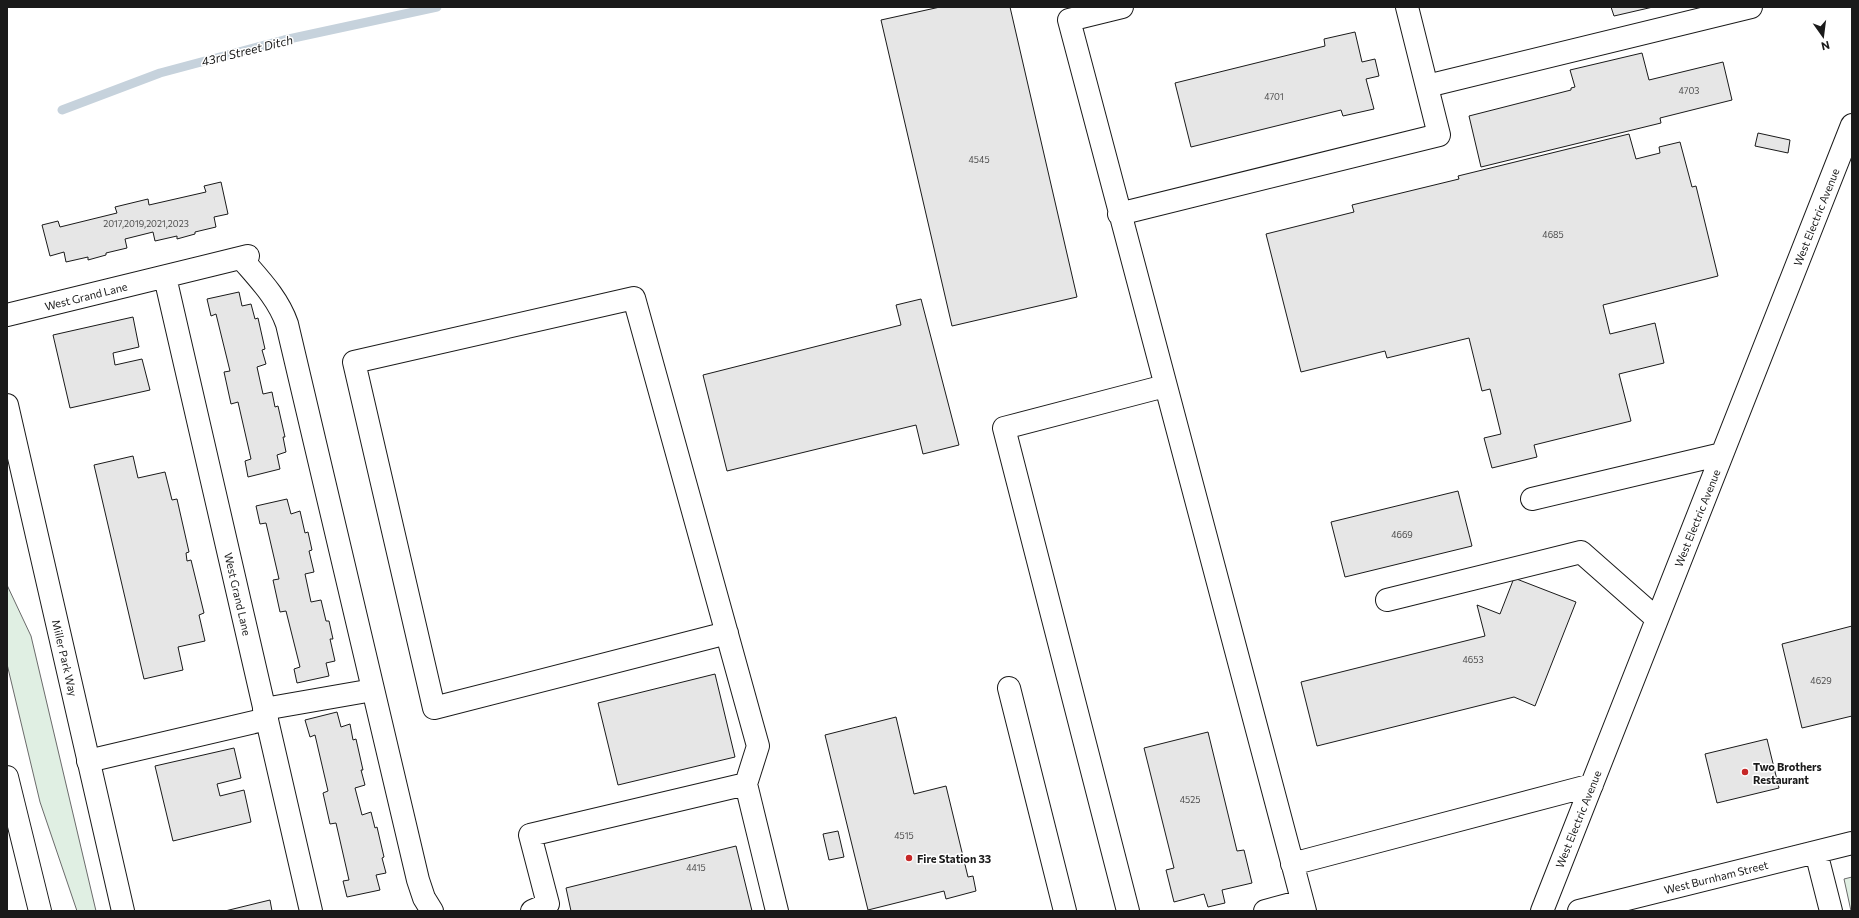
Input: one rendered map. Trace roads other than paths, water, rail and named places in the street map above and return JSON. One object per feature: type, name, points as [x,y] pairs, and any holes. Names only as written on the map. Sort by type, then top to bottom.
[{"type":"street","points":[[1122,7],[1069,20],[1303,906],[1265,911]]},
{"type":"street","points":[[1119,214],[1439,135],[1407,7]]},
{"type":"street","points":[[1427,86],[1751,7]]},
{"type":"street","name":"West Electric Avenue","points":[[1542,911],[1852,125]]},
{"type":"street","name":"West Grand Lane","points":[[7,316],[245,257],[282,309],[287,324],[373,690]]},
{"type":"street","name":"West Grand Lane","points":[[165,277],[311,911]]},
{"type":"street","points":[[727,633],[434,708],[354,362],[634,298],[727,633],[758,746],[746,784],[777,911]]},
{"type":"street","points":[[1128,911],[1004,428],[1165,386]]},
{"type":"street","name":"Miller Park Way","points":[[7,405],[123,911]]},
{"type":"street","points":[[1532,499],[1722,454]]},
{"type":"street","points":[[1387,600],[1581,552],[1657,619]]},
{"type":"street","points":[[1009,688],[1065,911]]},
{"type":"street","points":[[88,761],[266,714],[373,690],[418,880],[424,898],[432,911]]},
{"type":"street","points":[[7,777],[40,911]]},
{"type":"street","points":[[543,909],[530,835],[746,784]]},
{"type":"street","points":[[1292,864],[1592,785]]},
{"type":"street","name":"West Burnham Street","points":[[1579,911],[1852,843]]},
{"type":"street","points":[[1816,852],[1831,911]]},
{"type":"waterway","name":"43rd Street Ditch","points":[[62,110],[160,73],[284,40],[437,7]]},
{"type":"place","name":"Two Brothers Restaurant","points":[[1745,772]]},
{"type":"place","name":"Fire Station 33","points":[[909,858]]}]
